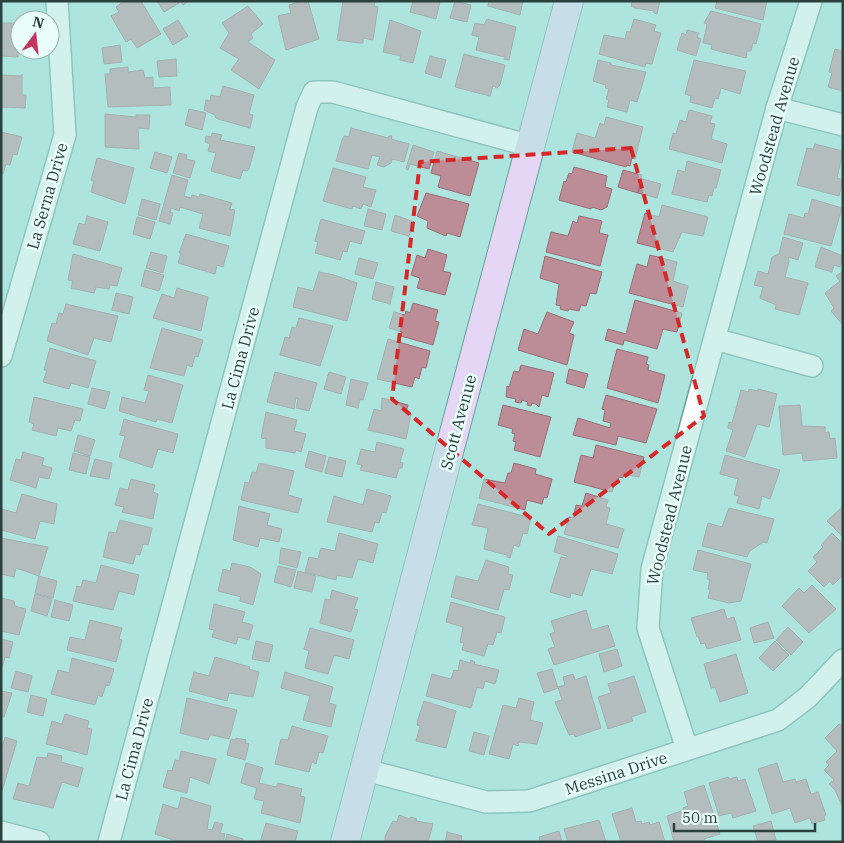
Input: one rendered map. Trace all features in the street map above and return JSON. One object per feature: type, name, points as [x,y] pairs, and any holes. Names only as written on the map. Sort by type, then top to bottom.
[{"type":"street","name":"La Serna Drive","points":[[1,356],[65,135],[57,1]]},
{"type":"street","name":"Scott Avenue","points":[[346,842],[569,1]]},
{"type":"street","name":"Woodstead Avenue","points":[[687,749],[648,628],[652,569],[777,108],[811,1]]},
{"type":"street","name":"La Cima Drive","points":[[109,842],[302,126],[314,92],[333,92],[531,146]]},
{"type":"street","points":[[777,108],[843,126]]},
{"type":"street","points":[[715,339],[812,366]]},
{"type":"street","name":"Messina Drive","points":[[366,770],[486,802],[529,801],[778,720],[808,697],[843,660]]},
{"type":"street","points":[[1,832],[38,842]]},
{"type":"highlighted area","points":[[631,148],[704,416],[549,534],[392,399],[420,162]]},
{"type":"building","points":[[124,1],[141,1],[161,34],[137,48],[131,39],[126,42],[111,16],[119,12],[116,7]]},
{"type":"building","points":[[157,1],[189,1],[183,5],[181,2],[164,12]]},
{"type":"building","points":[[308,1],[319,39],[286,50],[278,16],[291,13],[289,5]]},
{"type":"building","points":[[343,1],[375,1],[374,6],[378,7],[373,40],[363,38],[363,43],[359,43],[337,40]]},
{"type":"building","points":[[413,1],[440,2],[436,19],[410,12]]},
{"type":"building","points":[[455,1],[471,5],[467,22],[450,18]]},
{"type":"building","points":[[489,1],[523,1],[520,15],[488,6]]},
{"type":"building","points":[[632,1],[660,1],[657,14],[654,11],[631,6]]},
{"type":"building","points":[[717,1],[767,1],[763,20],[715,8]]},
{"type":"building","points":[[248,6],[263,24],[251,34],[253,38],[248,42],[275,60],[259,89],[231,70],[239,59],[220,48],[229,33],[222,23]]},
{"type":"building","points":[[711,11],[761,24],[756,44],[753,43],[751,51],[747,51],[746,58],[711,49],[712,45],[703,43],[707,24],[704,23]]},
{"type":"building","points":[[487,19],[516,27],[509,60],[504,59],[505,57],[476,50],[479,37],[472,35],[475,23],[484,25]]},
{"type":"building","points":[[634,19],[656,25],[654,31],[661,33],[652,64],[646,63],[645,67],[599,54],[604,35],[625,39],[627,31],[630,32]]},
{"type":"building","points":[[178,20],[188,36],[173,45],[163,29]]},
{"type":"building","points":[[390,20],[421,31],[413,63],[400,60],[401,56],[383,52]]},
{"type":"building","points":[[1,23],[10,23],[10,57],[1,56]]},
{"type":"building","points":[[687,30],[699,33],[697,37],[701,39],[696,56],[677,50],[682,33],[686,35]]},
{"type":"building","points":[[120,45],[122,62],[104,64],[102,48]]},
{"type":"building","points":[[835,49],[843,51],[843,91],[828,87],[832,73],[829,72]]},
{"type":"building","points":[[464,54],[505,65],[500,85],[497,88],[493,86],[490,96],[455,87]]},
{"type":"building","points":[[430,56],[446,60],[441,78],[425,73]]},
{"type":"building","points":[[176,59],[177,76],[159,77],[157,61]]},
{"type":"building","points":[[598,60],[611,63],[611,65],[646,72],[637,102],[630,100],[627,112],[607,107],[609,100],[606,99],[609,89],[605,88],[606,85],[593,81]]},
{"type":"building","points":[[694,60],[746,71],[740,94],[721,88],[718,99],[715,98],[712,108],[690,102],[691,96],[685,94]]},
{"type":"building","points":[[128,67],[128,72],[143,70],[145,78],[153,77],[153,88],[170,87],[171,105],[108,107],[105,74],[110,74],[110,69]]},
{"type":"building","points":[[22,74],[22,95],[26,95],[25,108],[1,107],[1,75],[21,76]]},
{"type":"building","points":[[223,86],[254,95],[249,114],[253,115],[250,128],[218,119],[215,115],[204,110],[206,100],[210,101],[211,95],[220,97]]},
{"type":"building","points":[[189,109],[206,113],[202,130],[185,125]]},
{"type":"building","points":[[689,110],[712,116],[710,123],[715,124],[711,139],[727,144],[722,163],[669,149],[673,133],[676,134],[680,120],[686,122]]},
{"type":"building","points":[[105,114],[136,117],[136,115],[150,115],[149,129],[138,128],[139,149],[105,147]]},
{"type":"building","points":[[606,117],[643,127],[635,159],[632,158],[630,166],[627,165],[626,167],[572,152],[577,133],[595,138],[600,123],[604,125]]},
{"type":"building","points":[[351,128],[388,138],[392,136],[391,139],[409,144],[404,162],[392,159],[391,163],[384,167],[377,165],[380,157],[372,155],[368,169],[336,161],[342,140],[344,136],[349,137]]},
{"type":"building","points":[[1,132],[22,137],[17,155],[13,154],[10,165],[6,164],[3,174],[1,173]]},
{"type":"building","points":[[212,133],[222,135],[220,140],[255,147],[249,169],[247,171],[243,170],[240,179],[211,171],[216,153],[208,151],[210,144],[205,142],[206,136],[211,137]]},
{"type":"building","points":[[815,144],[843,151],[837,178],[843,180],[839,196],[797,185],[807,148],[813,149]]},
{"type":"building","points":[[413,145],[434,152],[429,169],[410,164],[408,170],[406,169]]},
{"type":"building","points":[[437,151],[479,163],[470,196],[438,187],[441,176],[431,173]]},
{"type":"building","points":[[155,152],[172,157],[167,173],[150,168]]},
{"type":"building","points":[[179,153],[187,155],[186,159],[195,161],[190,178],[173,173]]},
{"type":"building","points":[[97,158],[134,168],[125,204],[91,192],[94,181],[91,180]]},
{"type":"building","points":[[687,161],[721,170],[716,188],[714,188],[712,196],[709,195],[707,202],[672,194],[678,170],[685,172]]},
{"type":"building","points":[[574,167],[607,176],[605,187],[612,189],[607,207],[601,210],[592,207],[591,209],[559,200],[564,181],[566,182],[569,173],[572,174]]},
{"type":"building","points":[[333,168],[366,177],[363,187],[376,190],[371,207],[363,204],[361,209],[353,206],[352,209],[323,201]]},
{"type":"building","points":[[623,170],[642,175],[638,193],[618,187]]},
{"type":"building","points":[[172,175],[188,180],[184,196],[191,198],[192,195],[199,197],[200,194],[232,203],[230,209],[235,210],[230,236],[199,228],[203,214],[180,207],[179,211],[171,208],[170,212],[173,213],[170,224],[159,221]]},
{"type":"building","points":[[642,179],[661,184],[657,198],[638,193]]},
{"type":"building","points":[[426,193],[469,204],[460,237],[447,233],[446,236],[427,228],[428,221],[417,216]]},
{"type":"building","points":[[142,199],[160,204],[156,220],[138,215]]},
{"type":"building","points":[[812,199],[842,208],[831,246],[784,234],[789,214],[804,218],[805,213],[808,214]]},
{"type":"building","points":[[662,205],[708,217],[703,236],[682,232],[673,252],[637,243],[645,213],[659,217]]},
{"type":"building","points":[[368,209],[386,214],[382,230],[364,226]]},
{"type":"building","points":[[395,215],[414,222],[409,236],[391,231]]},
{"type":"building","points":[[87,216],[108,222],[100,251],[73,244],[79,223],[85,225]]},
{"type":"building","points":[[579,216],[602,221],[599,233],[608,235],[600,266],[546,252],[551,232],[568,236],[573,221],[577,223]]},
{"type":"building","points":[[137,217],[155,222],[150,239],[133,234]]},
{"type":"building","points":[[321,219],[365,231],[361,244],[350,241],[347,252],[343,251],[340,260],[315,253],[318,242],[315,241]]},
{"type":"building","points":[[186,234],[229,246],[223,267],[217,265],[215,274],[178,263],[181,253],[179,253]]},
{"type":"building","points":[[783,237],[803,243],[798,260],[788,257],[789,261],[785,277],[808,283],[799,315],[775,309],[776,305],[760,298],[763,287],[754,285],[758,271],[768,274],[772,257],[779,254]]},
{"type":"building","points":[[821,247],[843,256],[840,267],[834,265],[832,272],[815,267]]},
{"type":"building","points":[[428,249],[447,255],[443,271],[451,273],[445,295],[417,288],[420,278],[411,275],[417,255],[425,258]]},
{"type":"building","points":[[151,252],[167,256],[163,273],[146,268]]},
{"type":"building","points":[[73,254],[122,268],[117,286],[110,285],[109,289],[96,287],[94,293],[71,288],[73,281],[68,280]]},
{"type":"building","points":[[650,255],[677,262],[673,281],[688,286],[683,307],[629,293],[637,264],[647,267]]},
{"type":"building","points":[[545,256],[602,272],[596,294],[590,293],[586,306],[581,305],[579,311],[560,309],[561,306],[556,305],[559,284],[540,278]]},
{"type":"building","points":[[359,258],[378,263],[373,279],[355,274]]},
{"type":"building","points":[[145,270],[164,275],[159,291],[141,286]]},
{"type":"building","points":[[843,271],[843,325],[831,311],[834,308],[825,293],[840,281],[836,276]]},
{"type":"building","points":[[319,272],[357,283],[347,321],[293,307],[298,287],[313,291]]},
{"type":"building","points":[[376,282],[394,287],[390,304],[372,299]]},
{"type":"building","points":[[177,288],[208,297],[201,331],[153,318],[162,294],[174,298]]},
{"type":"building","points":[[116,293],[133,297],[129,314],[112,310]]},
{"type":"building","points":[[635,300],[682,313],[677,332],[663,329],[657,349],[624,340],[623,345],[605,340],[608,329],[626,334]]},
{"type":"building","points":[[413,303],[438,310],[435,321],[439,322],[433,345],[401,336],[402,332],[389,328],[394,312],[405,315],[406,311],[410,313]]},
{"type":"building","points":[[66,304],[118,316],[111,342],[94,338],[88,355],[47,341],[52,323],[56,324],[59,313],[63,314]]},
{"type":"building","points":[[547,312],[574,322],[569,333],[574,335],[567,365],[518,350],[524,329],[538,334]]},
{"type":"building","points":[[299,318],[333,326],[320,366],[280,355],[285,337],[289,338],[292,327],[296,328]]},
{"type":"building","points":[[162,328],[203,340],[198,357],[195,356],[192,367],[187,365],[184,376],[150,368]]},
{"type":"building","points":[[388,339],[430,351],[426,368],[422,367],[419,379],[415,377],[412,387],[377,379]]},
{"type":"building","points":[[50,348],[96,361],[88,388],[71,383],[69,389],[43,382]]},
{"type":"building","points":[[617,349],[648,357],[646,364],[649,365],[648,370],[665,375],[658,403],[607,388]]},
{"type":"building","points":[[521,365],[554,373],[548,397],[542,395],[539,407],[532,403],[531,406],[527,405],[528,402],[522,400],[521,403],[515,402],[516,399],[506,397],[507,386],[509,387],[514,371],[519,372]]},
{"type":"building","points":[[569,369],[588,374],[584,388],[566,383]]},
{"type":"building","points":[[275,372],[317,383],[309,411],[296,408],[298,399],[296,398],[294,409],[267,402]]},
{"type":"building","points":[[329,372],[346,377],[341,394],[324,389]]},
{"type":"building","points":[[148,375],[183,385],[172,423],[157,419],[156,422],[119,411],[122,397],[145,403],[149,391],[144,390]]},
{"type":"building","points":[[351,379],[368,383],[363,400],[360,399],[358,408],[346,405]]},
{"type":"building","points":[[92,388],[110,392],[105,409],[88,404]]},
{"type":"building","points":[[749,389],[758,391],[758,389],[777,394],[769,427],[757,424],[745,457],[726,451],[733,430],[728,428],[729,422],[732,423],[741,390],[748,392]]},
{"type":"building","points":[[606,395],[657,409],[646,443],[618,436],[616,445],[573,435],[578,418],[610,428],[611,423],[603,421],[605,410],[602,409]]},
{"type":"building","points":[[34,397],[83,409],[80,421],[75,420],[71,431],[58,428],[56,436],[32,430],[34,424],[29,422]]},
{"type":"building","points":[[382,398],[408,405],[406,412],[411,414],[406,439],[368,430],[374,409],[381,411]]},
{"type":"building","points":[[503,405],[551,417],[540,457],[514,450],[516,442],[513,441],[515,434],[512,433],[513,429],[498,425]]},
{"type":"building","points":[[800,405],[802,426],[825,427],[825,433],[829,432],[830,439],[835,438],[837,458],[803,461],[802,453],[783,455],[779,406]]},
{"type":"building","points":[[266,412],[297,420],[294,431],[306,434],[301,452],[296,450],[295,453],[266,448],[266,439],[261,438]]},
{"type":"building","points":[[124,419],[178,434],[173,453],[158,449],[152,468],[119,457],[125,436],[120,435]]},
{"type":"building","points":[[78,435],[95,440],[90,456],[74,451]]},
{"type":"building","points":[[377,442],[404,449],[400,462],[403,463],[402,468],[399,468],[396,478],[360,470],[362,465],[357,464],[361,449],[375,452]]},
{"type":"building","points":[[596,445],[644,457],[639,477],[624,474],[623,478],[619,477],[617,484],[615,483],[612,492],[574,482],[581,455],[593,458]]},
{"type":"building","points":[[309,451],[326,456],[322,472],[305,467]]},
{"type":"building","points":[[23,452],[44,458],[42,465],[52,468],[49,479],[39,477],[36,488],[10,480],[16,459],[21,460]]},
{"type":"building","points":[[73,453],[90,457],[86,474],[69,470]]},
{"type":"building","points":[[725,455],[780,470],[770,499],[762,496],[759,509],[737,503],[739,496],[734,495],[738,479],[720,474]]},
{"type":"building","points":[[329,457],[346,461],[342,477],[325,473]]},
{"type":"building","points":[[95,459],[112,463],[109,479],[90,476]]},
{"type":"building","points":[[259,463],[294,471],[288,495],[302,499],[298,513],[241,500],[245,482],[249,483],[252,472],[256,473]]},
{"type":"building","points":[[514,463],[536,469],[535,474],[552,479],[547,498],[544,497],[542,504],[527,500],[525,510],[479,498],[484,479],[505,483]]},
{"type":"building","points":[[131,479],[155,485],[153,492],[158,494],[153,519],[122,512],[124,507],[115,505],[120,488],[128,490]]},
{"type":"building","points":[[367,489],[391,496],[386,513],[382,512],[379,523],[375,522],[372,532],[327,522],[334,496],[363,505]]},
{"type":"building","points":[[586,493],[608,500],[606,507],[610,508],[606,524],[624,529],[618,548],[564,534],[569,517],[573,518],[576,505],[582,506]]},
{"type":"building","points":[[22,494],[57,504],[54,524],[40,521],[35,539],[1,530],[2,509],[16,513]]},
{"type":"building","points":[[478,504],[531,518],[527,534],[523,533],[519,547],[514,545],[510,558],[507,555],[484,549],[488,528],[472,525]]},
{"type":"building","points":[[239,506],[270,514],[267,525],[282,529],[279,542],[260,538],[258,547],[233,540]]},
{"type":"building","points":[[729,508],[774,519],[767,543],[763,542],[749,552],[747,557],[702,546],[708,523],[722,527]]},
{"type":"building","points":[[841,508],[843,509],[843,537],[827,521]]},
{"type":"building","points":[[120,520],[152,528],[148,545],[143,544],[140,555],[136,554],[133,564],[103,557],[109,532],[116,533]]},
{"type":"building","points":[[339,533],[378,544],[373,563],[358,559],[352,578],[337,575],[336,580],[305,572],[309,557],[318,559],[321,548],[335,551]]},
{"type":"building","points":[[832,533],[843,544],[843,575],[833,585],[830,581],[824,587],[808,571],[817,562],[813,557],[823,547],[821,545]]},
{"type":"building","points":[[558,536],[618,554],[612,574],[591,569],[582,596],[571,593],[570,598],[550,592],[561,557],[566,558],[567,556],[554,552]]},
{"type":"building","points":[[1,538],[48,547],[39,576],[16,568],[14,577],[1,574]]},
{"type":"building","points":[[281,548],[301,552],[297,568],[279,563]]},
{"type":"building","points":[[698,550],[751,564],[741,601],[729,603],[708,598],[710,580],[707,579],[708,573],[693,570]]},
{"type":"building","points":[[486,560],[509,567],[508,574],[513,575],[509,590],[504,589],[498,610],[451,597],[456,576],[478,581]]},
{"type":"building","points":[[232,563],[250,567],[261,574],[253,605],[240,601],[241,597],[218,591],[223,569],[230,571]]},
{"type":"building","points":[[101,565],[139,575],[134,595],[119,591],[113,610],[73,601],[77,586],[81,587],[83,580],[96,583]]},
{"type":"building","points":[[278,566],[296,570],[291,587],[274,582]]},
{"type":"building","points":[[298,571],[316,576],[312,592],[294,588]]},
{"type":"building","points":[[39,576],[57,581],[53,598],[35,593]]},
{"type":"building","points":[[812,585],[836,609],[809,633],[782,606],[799,588],[804,593]]},
{"type":"building","points":[[332,590],[358,598],[354,609],[358,610],[351,632],[320,623],[325,599],[330,600]]},
{"type":"building","points":[[35,594],[52,599],[47,616],[31,611]]},
{"type":"building","points":[[1,598],[14,601],[15,606],[26,609],[19,635],[1,631]]},
{"type":"building","points":[[55,600],[73,605],[69,621],[51,617]]},
{"type":"building","points":[[451,602],[505,617],[501,633],[497,632],[493,645],[488,644],[484,656],[462,650],[464,643],[460,642],[463,627],[446,622]]},
{"type":"building","points":[[214,604],[245,612],[242,622],[253,625],[249,640],[238,637],[236,644],[212,637],[214,630],[209,629]]},
{"type":"building","points":[[724,609],[727,619],[734,617],[741,640],[707,649],[705,643],[701,644],[697,637],[691,618]]},
{"type":"building","points":[[586,610],[592,630],[608,625],[615,646],[554,665],[548,649],[555,647],[550,634],[555,632],[551,621]]},
{"type":"building","points":[[90,620],[122,628],[119,639],[122,640],[116,662],[67,650],[70,637],[85,640]]},
{"type":"building","points":[[768,622],[774,638],[754,643],[750,628]]},
{"type":"building","points":[[788,627],[803,642],[791,655],[776,640]]},
{"type":"building","points":[[310,628],[354,640],[349,659],[334,655],[328,674],[305,668],[309,651],[304,649]]},
{"type":"building","points":[[1,639],[13,642],[9,658],[5,657],[1,671]]},
{"type":"building","points":[[256,641],[273,645],[269,662],[252,659]]},
{"type":"building","points":[[775,641],[789,655],[773,671],[759,658]]},
{"type":"building","points":[[617,649],[622,666],[604,672],[599,654]]},
{"type":"building","points":[[736,654],[748,693],[720,702],[715,687],[711,688],[704,664]]},
{"type":"building","points":[[215,657],[250,667],[249,669],[259,672],[253,697],[229,693],[227,701],[189,691],[194,672],[209,676]]},
{"type":"building","points":[[72,658],[114,669],[109,686],[106,685],[102,697],[98,695],[95,705],[51,694],[58,670],[69,673]]},
{"type":"building","points":[[460,660],[470,663],[471,660],[475,662],[474,664],[499,670],[495,684],[485,681],[483,689],[477,687],[471,708],[426,696],[432,674],[451,679],[454,670],[458,671]]},
{"type":"building","points":[[552,669],[558,688],[544,693],[537,673]]},
{"type":"building","points":[[16,671],[32,676],[28,692],[11,688]]},
{"type":"building","points":[[285,672],[333,687],[329,703],[336,705],[331,727],[303,720],[310,696],[281,688]]},
{"type":"building","points":[[573,674],[575,680],[586,676],[601,728],[575,737],[574,734],[569,735],[555,702],[562,700],[558,687],[565,685],[563,677]]},
{"type":"building","points":[[634,676],[646,712],[631,717],[633,721],[608,729],[598,697],[611,693],[608,684]]},
{"type":"building","points":[[1,691],[12,693],[4,717],[1,716]]},
{"type":"building","points":[[31,695],[47,699],[43,716],[27,712]]},
{"type":"building","points":[[187,698],[237,710],[229,739],[210,735],[208,740],[180,733]]},
{"type":"building","points":[[519,698],[534,702],[530,720],[543,723],[537,744],[519,742],[518,746],[513,744],[509,759],[489,754],[503,705],[516,708]]},
{"type":"building","points":[[424,701],[456,711],[446,748],[416,741],[420,726],[417,725],[418,719]]},
{"type":"building","points":[[65,714],[89,721],[87,728],[92,729],[87,755],[46,744],[52,721],[62,724]]},
{"type":"building","points":[[839,724],[843,727],[843,808],[835,790],[829,784],[834,780],[824,770],[829,765],[826,762],[837,751],[825,738]]},
{"type":"building","points":[[292,726],[328,736],[323,753],[319,752],[316,764],[312,762],[309,772],[275,764],[281,739],[288,740]]},
{"type":"building","points":[[474,732],[489,736],[484,755],[469,751]]},
{"type":"building","points":[[5,737],[17,741],[2,791],[1,751]]},
{"type":"building","points":[[236,738],[246,740],[245,743],[249,744],[245,760],[227,755],[231,739],[236,740]]},
{"type":"building","points":[[181,751],[216,759],[209,784],[190,777],[187,793],[163,787],[168,770],[172,771],[175,760],[179,761]]},
{"type":"building","points":[[48,753],[62,756],[61,762],[83,768],[78,787],[62,782],[53,808],[13,799],[18,783],[29,786],[37,757],[47,758]]},
{"type":"building","points":[[246,763],[263,768],[259,783],[276,787],[278,783],[302,789],[300,796],[305,797],[300,823],[261,813],[264,801],[254,799],[257,788],[241,783]]},
{"type":"building","points":[[777,763],[783,782],[795,779],[796,782],[806,779],[811,794],[818,792],[826,815],[824,816],[825,820],[812,824],[810,818],[795,823],[790,808],[772,814],[758,769]]},
{"type":"building","points":[[728,777],[729,779],[737,777],[738,781],[745,779],[756,811],[733,818],[731,813],[719,816],[709,783]]},
{"type":"building","points":[[704,785],[720,834],[704,839],[705,842],[674,842],[667,816],[684,810],[683,808],[688,806],[684,792]]},
{"type":"building","points":[[181,797],[211,806],[207,829],[212,830],[215,822],[223,824],[220,833],[225,834],[223,842],[179,842],[155,834],[163,804],[178,809]]},
{"type":"building","points":[[632,808],[636,822],[641,821],[642,824],[649,822],[650,825],[659,822],[665,842],[621,842],[612,814]]},
{"type":"building","points":[[399,815],[433,824],[428,842],[385,842],[385,836],[393,821],[397,822]]},
{"type":"building","points":[[599,820],[606,842],[568,842],[564,829]]},
{"type":"building","points":[[771,821],[776,840],[758,842],[753,826]]},
{"type":"building","points":[[266,823],[298,831],[295,842],[260,842]]},
{"type":"building","points":[[559,831],[562,842],[540,842],[539,837]]},
{"type":"building","points":[[447,832],[462,836],[461,842],[445,842]]},
{"type":"building","points":[[227,834],[243,839],[242,842],[225,842]]}]
